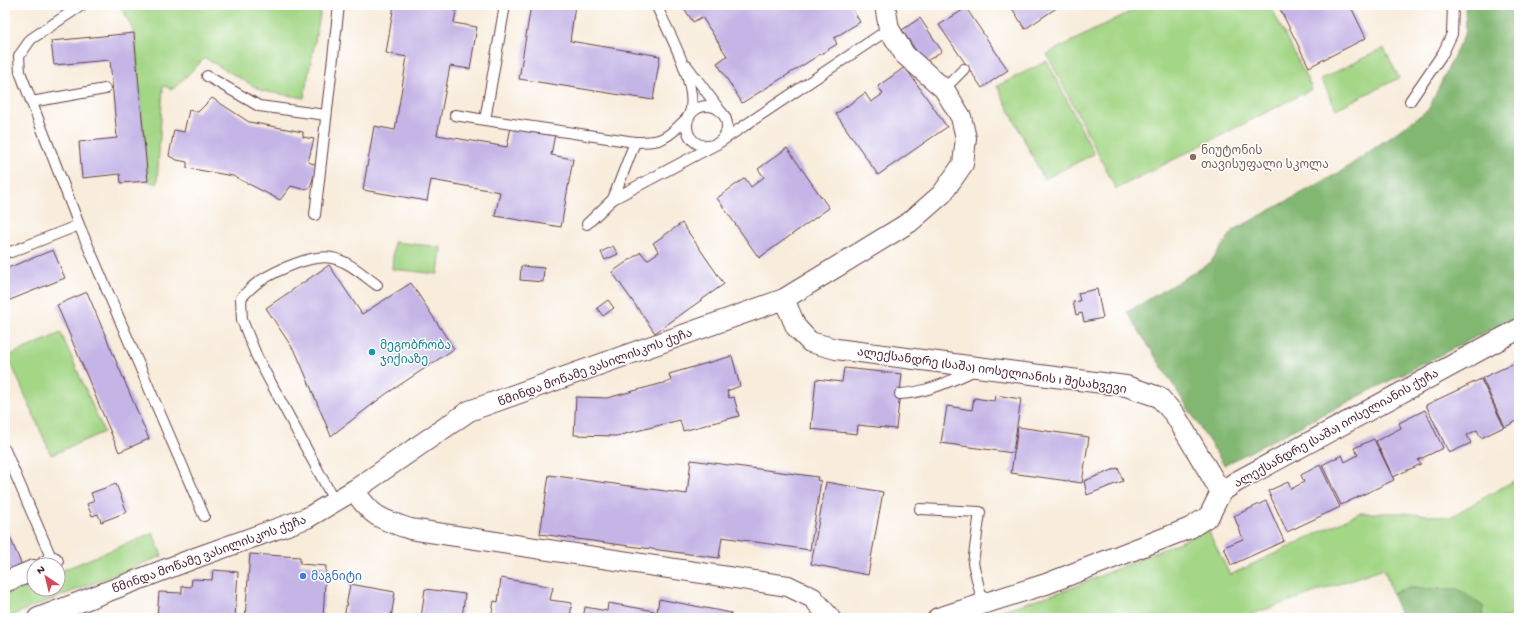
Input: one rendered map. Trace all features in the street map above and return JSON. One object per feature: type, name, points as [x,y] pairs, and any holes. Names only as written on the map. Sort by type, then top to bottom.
[{"type":"street","name":"წმინდა მოწამე ვასილისკოს ქუჩა","points":[[38,618],[195,558],[307,518],[354,490],[469,411],[784,299],[910,222],[942,194],[963,164],[966,138],[961,118],[944,88],[905,55],[889,29],[885,5]]},
{"type":"street","name":"ალექსანდრე (საშა) იოსელიანის I შესახვევი","points":[[784,299],[796,327],[810,342],[836,349],[979,369],[1126,386],[1159,397],[1175,415],[1221,492]]},
{"type":"street","name":"ალექსანდრე (საშა) იოსელიანის ქუჩა","points":[[938,618],[1046,584],[1190,528],[1209,516],[1221,492],[1236,482],[1519,329]]},
{"type":"street","points":[[354,490],[366,508],[381,520],[410,529],[788,586],[813,598],[830,618]]},
{"type":"street","points":[[5,582],[26,573]]},
{"type":"lane","points":[[82,5],[31,39],[19,56],[20,72],[79,225],[204,516]]},
{"type":"lane","points":[[315,215],[339,5]]},
{"type":"lane","points":[[485,120],[505,5]]},
{"type":"lane","points":[[656,5],[679,54],[690,83],[692,100],[686,128],[692,141],[704,147],[717,144],[726,133],[728,126],[724,114],[718,109],[679,54]]},
{"type":"lane","points":[[1410,101],[1443,53],[1452,34],[1453,5]]},
{"type":"lane","points":[[587,224],[613,199],[717,144],[889,29]]},
{"type":"lane","points":[[944,88],[964,69]]},
{"type":"lane","points":[[208,76],[259,106],[326,115]]},
{"type":"lane","points":[[31,102],[105,89]]},
{"type":"lane","points":[[455,115],[635,142],[658,142],[674,131],[694,110],[706,105],[718,109]]},
{"type":"lane","points":[[613,199],[635,142]]},
{"type":"lane","points":[[5,250],[11,252],[79,225]]},
{"type":"lane","points":[[335,502],[257,357],[242,320],[242,298],[259,281],[286,267],[312,258],[332,258],[343,262],[377,285]]},
{"type":"lane","points":[[900,394],[911,394],[934,388],[979,369]]},
{"type":"lane","points":[[5,450],[47,557]]},
{"type":"lane","points":[[920,509],[980,512],[973,563],[983,604]]},
{"type":"green space","points":[[121,5],[322,5],[304,98],[262,91],[205,58],[173,89],[163,86],[157,184],[148,181],[134,33]]},
{"type":"green space","points":[[1143,5],[1270,5],[1312,89],[1116,189],[1047,54]]},
{"type":"green space","points":[[1465,5],[1519,5],[1519,315],[1224,465],[1127,312],[1210,263],[1234,230],[1342,171],[1428,110],[1466,31]]},
{"type":"green space","points":[[1384,48],[1399,78],[1336,109],[1321,79]]},
{"type":"green space","points":[[1047,61],[1094,154],[1044,179],[997,86]]},
{"type":"green space","points":[[394,242],[441,247],[438,274],[392,269]]},
{"type":"green space","points":[[61,333],[104,432],[51,455],[8,356]]},
{"type":"green space","points":[[1519,478],[1519,618],[1482,618],[1484,607],[1409,588],[1392,593],[1384,568],[1241,618],[978,618],[1069,589],[1208,530],[1230,575],[1359,513],[1402,513],[1450,517]]},
{"type":"green space","points":[[153,533],[162,556],[66,594],[66,569]]},
{"type":"green space","points":[[26,584],[26,597],[58,597],[5,618],[5,593]]},
{"type":"green space","points":[[1408,588],[1458,589],[1484,607],[1482,618],[1402,618],[1392,593]]},
{"type":"building","points":[[394,5],[457,5],[454,23],[477,27],[470,69],[450,66],[437,135],[507,147],[511,127],[555,134],[551,155],[573,159],[561,227],[495,216],[500,192],[431,180],[427,201],[363,190],[374,126],[395,130],[407,57],[386,53]]},
{"type":"building","points":[[531,5],[575,5],[570,41],[660,56],[653,100],[519,79]]},
{"type":"building","points":[[682,5],[850,5],[860,22],[834,38],[837,44],[742,103],[717,63],[727,56],[702,17],[693,22]]},
{"type":"building","points":[[1010,5],[1061,5],[1025,29]]},
{"type":"building","points":[[1278,5],[1350,5],[1366,38],[1309,67]]},
{"type":"building","points":[[966,8],[1008,70],[982,88],[939,25]]},
{"type":"building","points":[[920,18],[942,51],[924,63],[902,30]]},
{"type":"building","points":[[134,33],[148,181],[121,183],[120,174],[82,178],[79,142],[117,138],[110,60],[54,65],[51,41]]},
{"type":"building","points":[[905,67],[947,127],[878,175],[836,114],[865,93],[871,102],[883,94],[878,86]]},
{"type":"building","points":[[212,98],[249,122],[303,132],[303,137],[314,139],[308,162],[317,165],[310,188],[302,189],[291,186],[280,200],[233,176],[187,168],[187,162],[177,160],[169,156],[174,130],[184,132],[189,110],[198,112]]},
{"type":"building","points":[[787,148],[829,208],[759,258],[717,198],[745,178],[751,187],[764,177],[758,169]]},
{"type":"building","points":[[682,223],[724,284],[655,333],[612,272],[641,252],[647,260],[659,252],[653,243]]},
{"type":"building","points":[[613,246],[618,254],[605,260],[601,252]]},
{"type":"building","points":[[53,250],[65,278],[5,302],[5,269]]},
{"type":"building","name":"მეგობრობა ჯიქიაზე","points":[[329,265],[362,314],[411,283],[454,349],[386,394],[331,436],[297,355],[266,308]]},
{"type":"building","points":[[521,266],[544,268],[543,282],[520,280]]},
{"type":"building","points":[[1097,289],[1103,318],[1084,322],[1082,313],[1076,315],[1073,302],[1080,301],[1078,293]]},
{"type":"building","points":[[87,292],[149,439],[119,452],[57,305]]},
{"type":"building","points":[[608,300],[614,308],[603,316],[597,308]]},
{"type":"building","points":[[732,356],[740,386],[727,391],[729,398],[734,397],[739,416],[683,431],[680,420],[617,436],[574,435],[576,397],[607,398],[671,381],[669,374]]},
{"type":"building","points":[[1519,361],[1519,420],[1505,427],[1482,378]]},
{"type":"building","points":[[844,368],[902,374],[896,429],[858,425],[857,434],[811,429],[816,379],[842,382]]},
{"type":"building","points":[[1481,379],[1504,427],[1481,438],[1477,430],[1467,435],[1471,443],[1449,453],[1426,405]]},
{"type":"building","points":[[995,395],[1021,399],[1013,453],[941,443],[947,406],[972,410],[974,398],[994,401]]},
{"type":"building","points":[[1425,410],[1443,448],[1418,460],[1421,464],[1393,477],[1376,441],[1401,428],[1399,423]]},
{"type":"building","points":[[1018,427],[1089,437],[1082,483],[1011,473]]},
{"type":"building","points":[[1374,439],[1394,480],[1341,505],[1322,465],[1342,455],[1345,462],[1358,455],[1354,448]]},
{"type":"building","points":[[691,460],[818,477],[817,480],[821,481],[810,550],[722,537],[719,558],[540,534],[549,475],[687,494]]},
{"type":"building","points":[[1320,465],[1340,507],[1287,532],[1268,491],[1288,482],[1291,489],[1304,482],[1301,475]]},
{"type":"building","points":[[1118,468],[1123,481],[1087,495],[1084,481]]},
{"type":"building","points":[[826,482],[883,492],[868,575],[811,564]]},
{"type":"building","points":[[116,484],[127,512],[101,522],[98,514],[92,516],[87,504],[94,501],[91,493]]},
{"type":"building","points":[[1266,501],[1284,541],[1231,565],[1224,547],[1243,539],[1234,516]]},
{"type":"building","points":[[5,525],[22,566],[5,573]]},
{"type":"building","points":[[250,554],[300,557],[300,564],[326,566],[323,618],[245,618]]},
{"type":"building","points":[[213,570],[238,572],[235,618],[157,618],[159,592],[182,593],[182,586],[191,587],[192,579],[212,580]]},
{"type":"building","points":[[501,578],[553,587],[550,600],[572,603],[570,618],[491,618],[494,601],[498,602]]},
{"type":"building","points":[[350,584],[395,592],[391,618],[344,618]]},
{"type":"building","points":[[425,589],[465,594],[462,618],[421,618]]},
{"type":"building","points":[[659,599],[731,613],[730,618],[656,618]]},
{"type":"building","points":[[608,603],[655,611],[654,618],[583,618],[585,607],[607,611]]},
{"type":"place","name":"ნიუტონის თავისუფალი სკოლა","points":[[1193,157]]},
{"type":"place","name":"მეგობრობა ჯიქიაზე","points":[[372,352]]},
{"type":"place","name":"მაგნიტი","points":[[303,576]]}]
